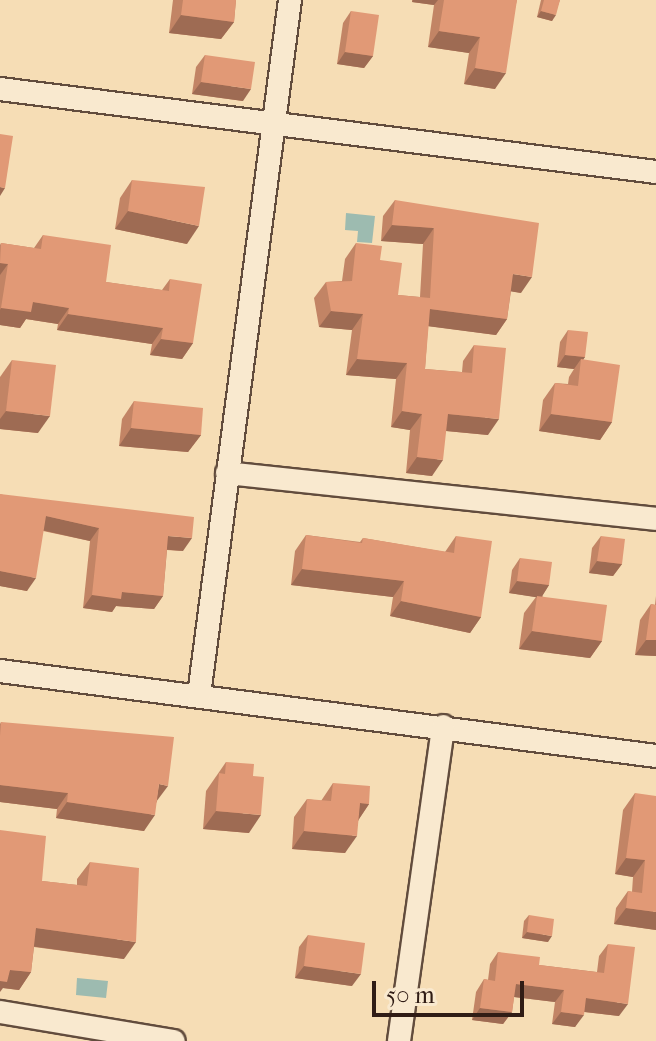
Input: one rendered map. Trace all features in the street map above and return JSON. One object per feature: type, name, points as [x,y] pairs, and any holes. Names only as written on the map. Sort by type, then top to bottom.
[{"type":"street","points":[[199,695],[290,0]]},
{"type":"street","points":[[0,89],[276,121],[656,172]]},
{"type":"street","points":[[227,473],[656,519]]},
{"type":"street","points":[[0,671],[656,756]]},
{"type":"street","points":[[399,1041],[443,726]]},
{"type":"street","points":[[0,1012],[170,1041]]},
{"type":"water","points":[[346,213],[375,216],[372,243],[357,242],[358,231],[345,230]]},
{"type":"water","points":[[77,978],[108,981],[106,998],[76,995]]},
{"type":"building","points":[[183,0],[236,0],[234,22],[181,15]]},
{"type":"building","points":[[444,0],[517,0],[506,73],[475,68],[480,37],[439,31]]},
{"type":"building","points":[[544,0],[560,0],[556,15],[541,11]]},
{"type":"building","points":[[351,11],[379,15],[373,56],[345,52]]},
{"type":"building","points":[[205,55],[255,62],[251,89],[201,82]]},
{"type":"building","points":[[0,134],[13,136],[5,188],[0,187]]},
{"type":"building","points":[[132,180],[205,187],[199,226],[128,211]]},
{"type":"building","points":[[395,200],[539,223],[532,277],[513,274],[507,319],[430,309],[425,369],[472,373],[474,345],[506,348],[499,419],[448,414],[443,460],[417,457],[422,414],[402,411],[407,363],[357,359],[363,314],[331,311],[326,282],[352,281],[356,243],[382,246],[380,260],[402,263],[398,295],[430,298],[434,228],[392,225]]},
{"type":"building","points":[[43,235],[111,245],[106,282],[169,291],[170,279],[202,284],[193,343],[161,339],[163,328],[68,314],[69,308],[33,302],[31,312],[1,308],[8,264],[0,263],[1,243],[41,249]]},
{"type":"building","points":[[568,330],[588,332],[585,357],[565,355]]},
{"type":"building","points":[[581,359],[620,365],[612,422],[551,414],[555,383],[578,386]]},
{"type":"building","points":[[12,360],[56,365],[50,416],[6,411]]},
{"type":"building","points":[[134,401],[203,408],[201,435],[131,428]]},
{"type":"building","points":[[0,494],[194,517],[192,538],[168,536],[163,596],[122,592],[121,599],[92,595],[99,528],[46,516],[36,578],[0,571]]},
{"type":"building","points":[[306,535],[362,543],[363,538],[454,553],[456,536],[492,541],[481,617],[401,601],[404,581],[302,569]]},
{"type":"building","points":[[601,536],[625,539],[622,564],[597,561]]},
{"type":"building","points":[[520,558],[552,562],[549,585],[517,581]]},
{"type":"building","points":[[537,596],[607,605],[602,641],[532,631]]},
{"type":"building","points":[[651,604],[656,605],[656,640],[646,640]]},
{"type":"building","points":[[1,722],[174,737],[168,786],[159,784],[155,815],[67,802],[68,793],[0,785]]},
{"type":"building","points":[[226,762],[254,764],[253,776],[264,777],[261,815],[216,811],[219,773],[225,774]]},
{"type":"building","points":[[333,783],[370,786],[369,804],[360,803],[357,836],[304,831],[307,799],[331,801]]},
{"type":"building","points":[[635,793],[656,796],[656,912],[626,908],[628,891],[642,893],[645,860],[626,858]]},
{"type":"building","points":[[0,830],[46,836],[42,881],[87,886],[90,862],[139,868],[136,942],[36,928],[31,972],[10,970],[7,982],[0,981]]},
{"type":"building","points":[[529,915],[554,919],[552,936],[527,932]]},
{"type":"building","points":[[308,935],[365,943],[361,974],[304,966]]},
{"type":"building","points":[[608,944],[635,947],[628,1004],[586,998],[584,1015],[561,1012],[564,990],[516,984],[512,1012],[480,1008],[484,979],[495,981],[498,952],[540,957],[539,965],[604,973]]}]
